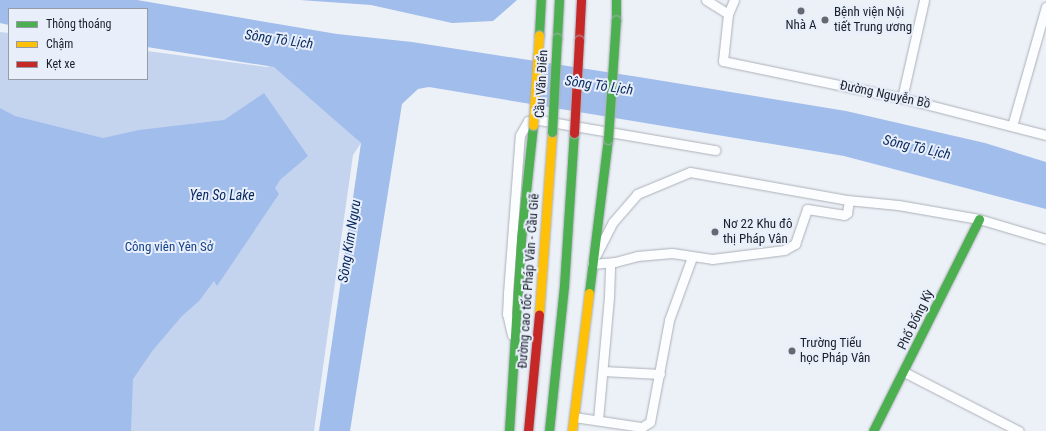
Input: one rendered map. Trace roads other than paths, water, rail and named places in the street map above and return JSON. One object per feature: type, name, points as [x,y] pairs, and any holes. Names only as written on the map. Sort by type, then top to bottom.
[{"type":"main road","name":"Cầu Văn Điển","points":[[509,431],[514,344],[533,126],[541,0]]},
{"type":"main road","name":"Cầu Văn Điển","points":[[552,132],[559,0]]},
{"type":"main road","points":[[549,431],[564,286],[581,0]]},
{"type":"main road","points":[[572,431],[608,139],[616,0]]},
{"type":"main road","name":"Đường cao tốc Pháp Vân - Cầu Giẽ","points":[[528,431],[535,380],[552,132]]},
{"type":"main road","name":"Phố Đống Kỳ","points":[[873,431],[904,372],[979,219]]},
{"type":"street","points":[[706,0],[728,14],[734,0]]},
{"type":"street","points":[[902,98],[924,0]]},
{"type":"street","points":[[1012,126],[1046,7]]},
{"type":"street","name":"Đường Nguyễn Bồ","points":[[728,14],[723,61],[902,98],[1046,135]]},
{"type":"street","points":[[514,344],[507,314],[520,135],[522,126],[528,121],[539,120],[715,150]]},
{"type":"street","points":[[849,200],[847,213],[844,215],[807,210],[792,247],[712,259],[672,253],[637,256],[610,263],[592,264],[613,222],[637,194],[690,172],[849,200],[898,205],[979,219],[1046,239]]},
{"type":"street","points":[[574,416],[647,425],[652,418],[669,320],[692,257]]},
{"type":"street","points":[[598,420],[610,263]]},
{"type":"street","points":[[603,370],[660,374]]},
{"type":"street","points":[[904,372],[1001,427],[1019,431]]},
{"type":"water","points":[[0,0],[137,0],[337,34],[412,42],[846,111],[985,143],[1046,162],[1046,209],[844,156],[429,87],[418,89],[402,104],[350,431],[319,431],[361,143],[274,67],[148,47],[148,8],[8,8],[8,25],[0,23]]},
{"type":"water","points":[[300,0],[517,0],[493,21],[452,23],[371,5]]},
{"type":"water","name":"Yen So Lake","points":[[264,93],[308,156],[280,180],[275,188],[279,194],[217,286],[214,281],[199,301],[182,316],[153,350],[133,379],[131,431],[0,431],[0,108],[15,116],[103,138],[139,130],[224,120]]},
{"type":"place","name":"Nhà A","points":[[801,11]]},
{"type":"place","name":"Bệnh viện Nội tiết Trung ương","points":[[825,20]]},
{"type":"place","name":"Nơ 22 Khu đô thị Pháp Vân","points":[[715,232]]},
{"type":"place","name":"Trường Tiểu học Pháp Vân","points":[[792,351]]},
{"type":"water label","name":"Sông Tô Lịch","points":[[279,39]]},
{"type":"water label","name":"Sông Tô Lịch","points":[[599,85]]},
{"type":"water label","name":"Sông Tô Lịch","points":[[917,147]]},
{"type":"water label","name":"Sông Kim Ngưu","points":[[349,241]]},
{"type":"park label","name":"Công viên Yên Sở","points":[[169,247]]}]
